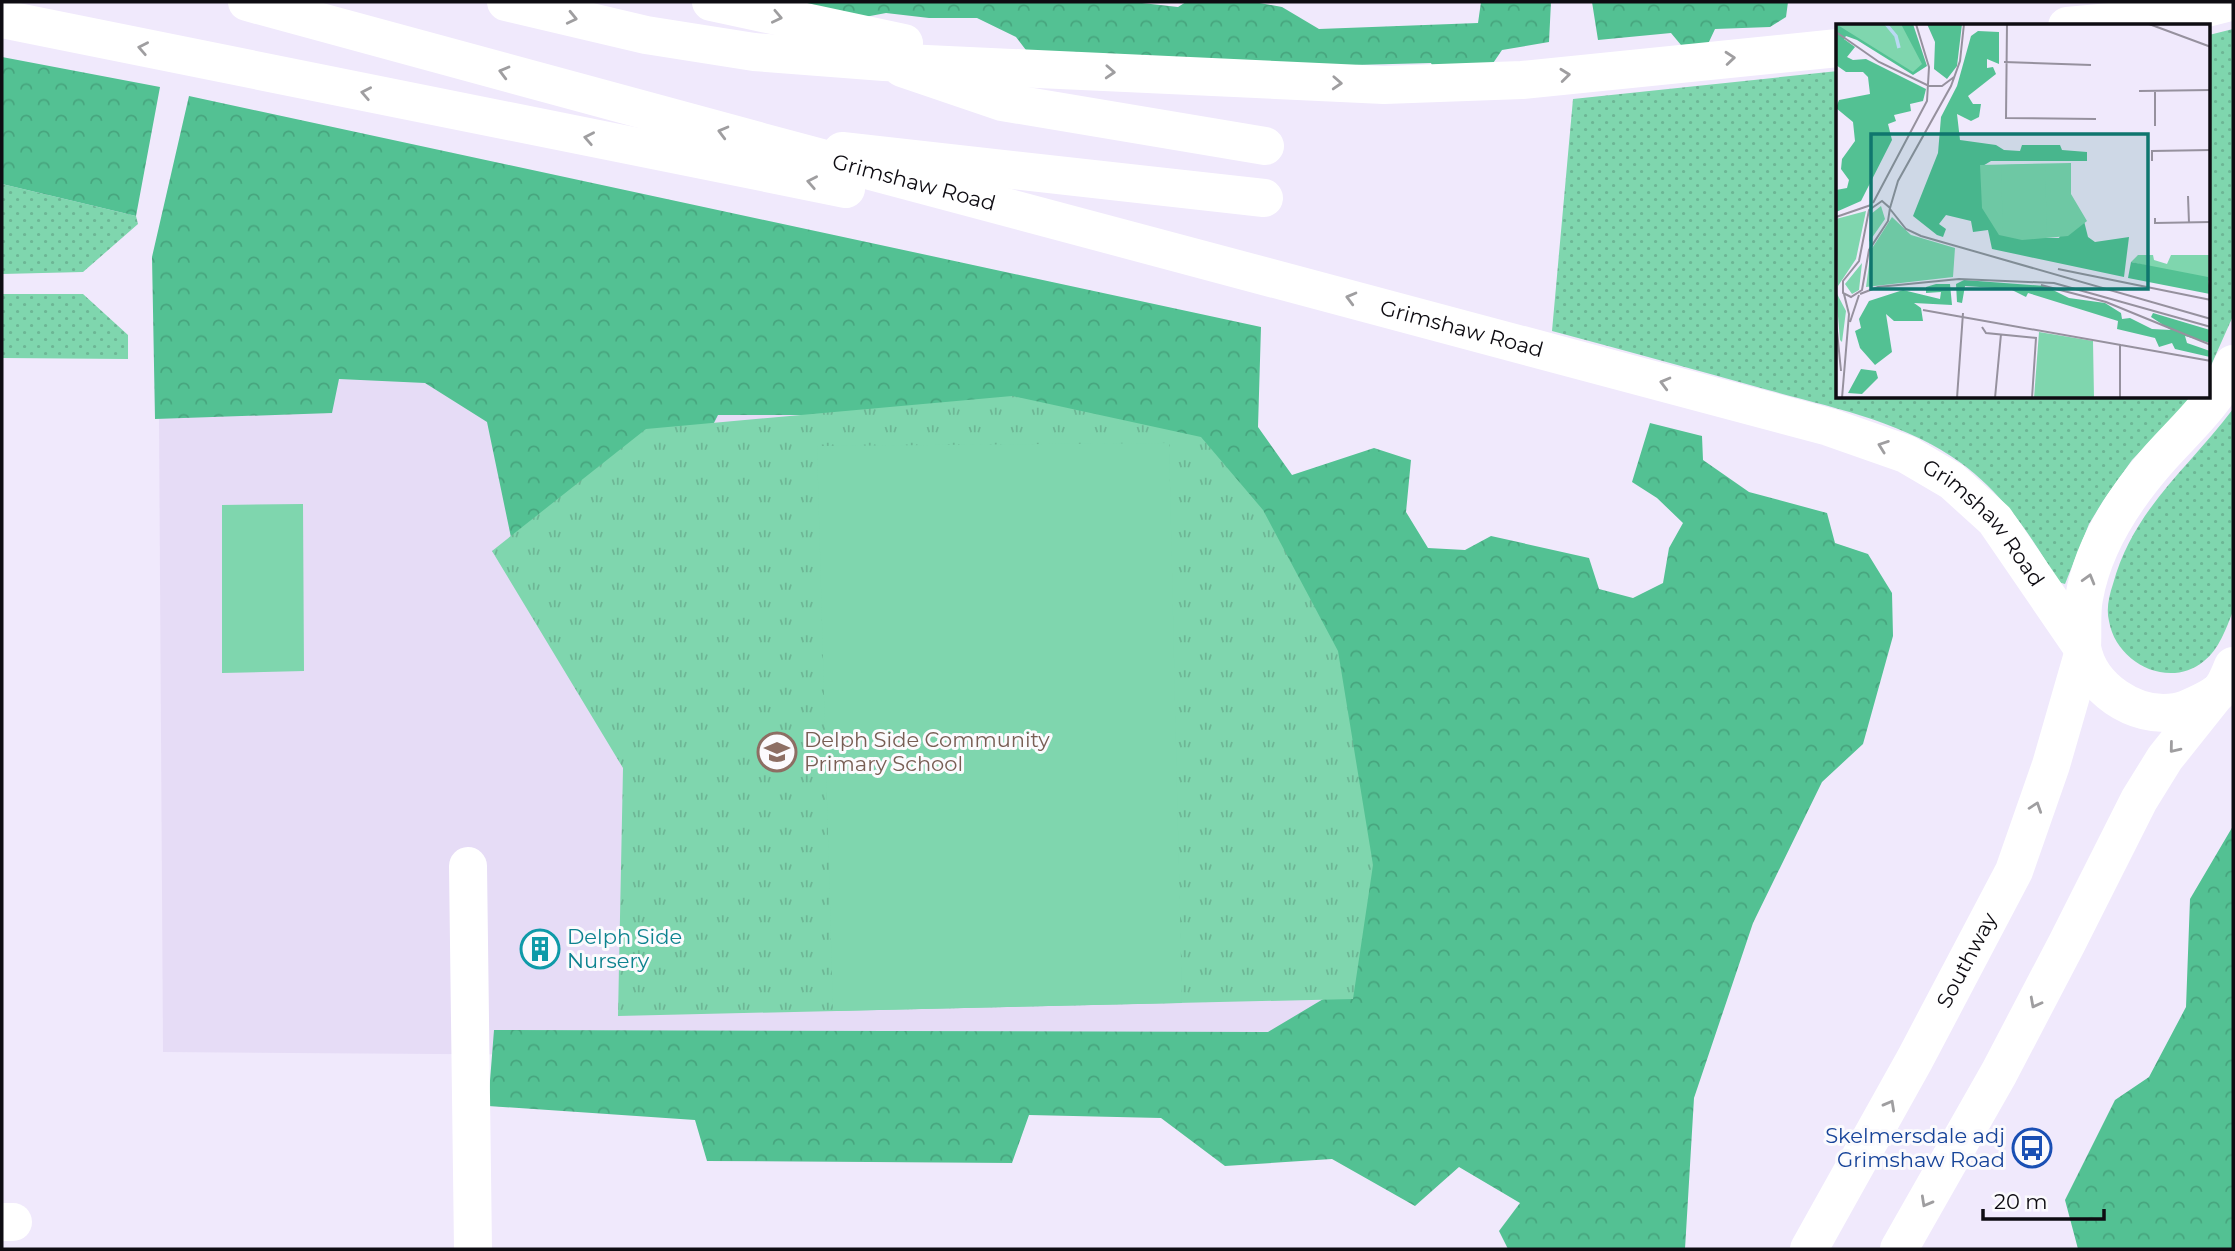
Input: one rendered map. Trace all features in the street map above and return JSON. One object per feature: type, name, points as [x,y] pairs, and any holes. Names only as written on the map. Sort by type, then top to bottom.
[{"type":"main road","name":"Grimshaw Road","points":[[247,2],[1829,427],[1906,454],[1952,481],[1995,520],[2082,650],[2096,681],[2117,699],[2148,711],[2177,712],[2226,683]]},
{"type":"main road","points":[[506,2],[646,35],[754,52],[884,62],[1384,85],[1522,80],[1836,48]]},
{"type":"main road","points":[[711,2],[1026,68]]},
{"type":"main road","points":[[2089,24],[2175,16],[2230,2]]},
{"type":"main road","points":[[2,19],[1240,268]]},
{"type":"main road","points":[[884,62],[1002,102],[1265,146]]},
{"type":"main road","name":"Grimshaw Road","points":[[762,142],[1264,198]]},
{"type":"main road","name":"Southway","points":[[1809,1249],[1915,1059],[2014,871],[2051,765],[2082,650],[2084,599],[2097,552],[2123,505],[2157,462],[2199,417],[2233,364]]},
{"type":"main road","points":[[1899,1249],[1999,1073],[2139,800],[2165,758],[2226,683]]},
{"type":"main road","points":[[468,866],[473,1249]]},
{"type":"shaded area","name":"Delph Side Community Primary School","points":[[158,265],[1014,357],[1387,1036],[579,1055],[163,1052]]},
{"type":"green space","points":[[735,2],[1133,2],[1178,7],[1186,2],[1254,2],[1282,7],[1319,29],[1478,23],[1481,2],[1551,2],[1549,42],[1502,50],[1485,75],[1438,78],[1431,63],[1316,66],[1032,58],[1016,37],[977,18],[929,18],[886,13],[833,23]]},
{"type":"green space","points":[[1592,2],[1788,2],[1786,17],[1770,27],[1715,29],[1708,44],[1681,45],[1671,33],[1598,40]]},
{"type":"green space","points":[[2233,29],[2233,316],[2210,368],[2210,35]]},
{"type":"green space","points":[[2,57],[160,87],[136,216],[2,184]]},
{"type":"green space","points":[[1836,71],[1836,399],[2188,399],[2132,460],[2103,501],[2089,524],[2065,584],[2058,582],[2038,548],[1991,489],[1961,463],[1916,437],[1843,410],[1552,331],[1573,99]]},
{"type":"green space","points":[[189,96],[1261,327],[1258,427],[1292,475],[1374,448],[1411,460],[1406,512],[1428,548],[1465,550],[1491,536],[1589,558],[1599,589],[1633,598],[1663,583],[1669,548],[1683,523],[1657,498],[1632,482],[1650,423],[1702,436],[1703,460],[1749,492],[1827,513],[1835,543],[1868,554],[1892,593],[1893,636],[1863,744],[1822,782],[1753,923],[1694,1098],[1685,1249],[1508,1249],[1499,1231],[1520,1203],[1459,1167],[1415,1206],[1332,1159],[1225,1166],[1161,1118],[1029,1115],[1012,1163],[707,1161],[695,1120],[488,1106],[494,1030],[1268,1032],[1345,986],[1011,415],[718,415],[677,496],[513,547],[487,422],[425,383],[339,379],[332,413],[155,419],[152,257]]},
{"type":"green space","points":[[2,184],[136,216],[138,224],[83,272],[2,274]]},
{"type":"green space","points":[[2,294],[83,294],[128,335],[128,359],[2,358]]},
{"type":"green space","points":[[1012,396],[1201,437],[1263,510],[1338,651],[1373,865],[1353,999],[618,1016],[623,768],[492,551],[646,429]]},
{"type":"green space","points":[[2233,409],[2233,611],[2218,645],[2204,661],[2175,673],[2146,668],[2122,649],[2109,621],[2110,593],[2122,557],[2148,511]]},
{"type":"green space","points":[[1169,443],[1182,1003],[833,1011],[817,446]]},
{"type":"green space","points":[[303,504],[304,671],[222,673],[222,505]]},
{"type":"green space","points":[[2233,826],[2233,1249],[2078,1249],[2065,1200],[2115,1100],[2149,1077],[2186,1007],[2190,899]]},
{"type":"place","name":"Delph Side Community Primary School","points":[[777,752]]},
{"type":"place","name":"Delph Side Nursery","points":[[540,949]]},
{"type":"place","name":"Skelmersdale adj Grimshaw Road","points":[[2032,1148]]}]
